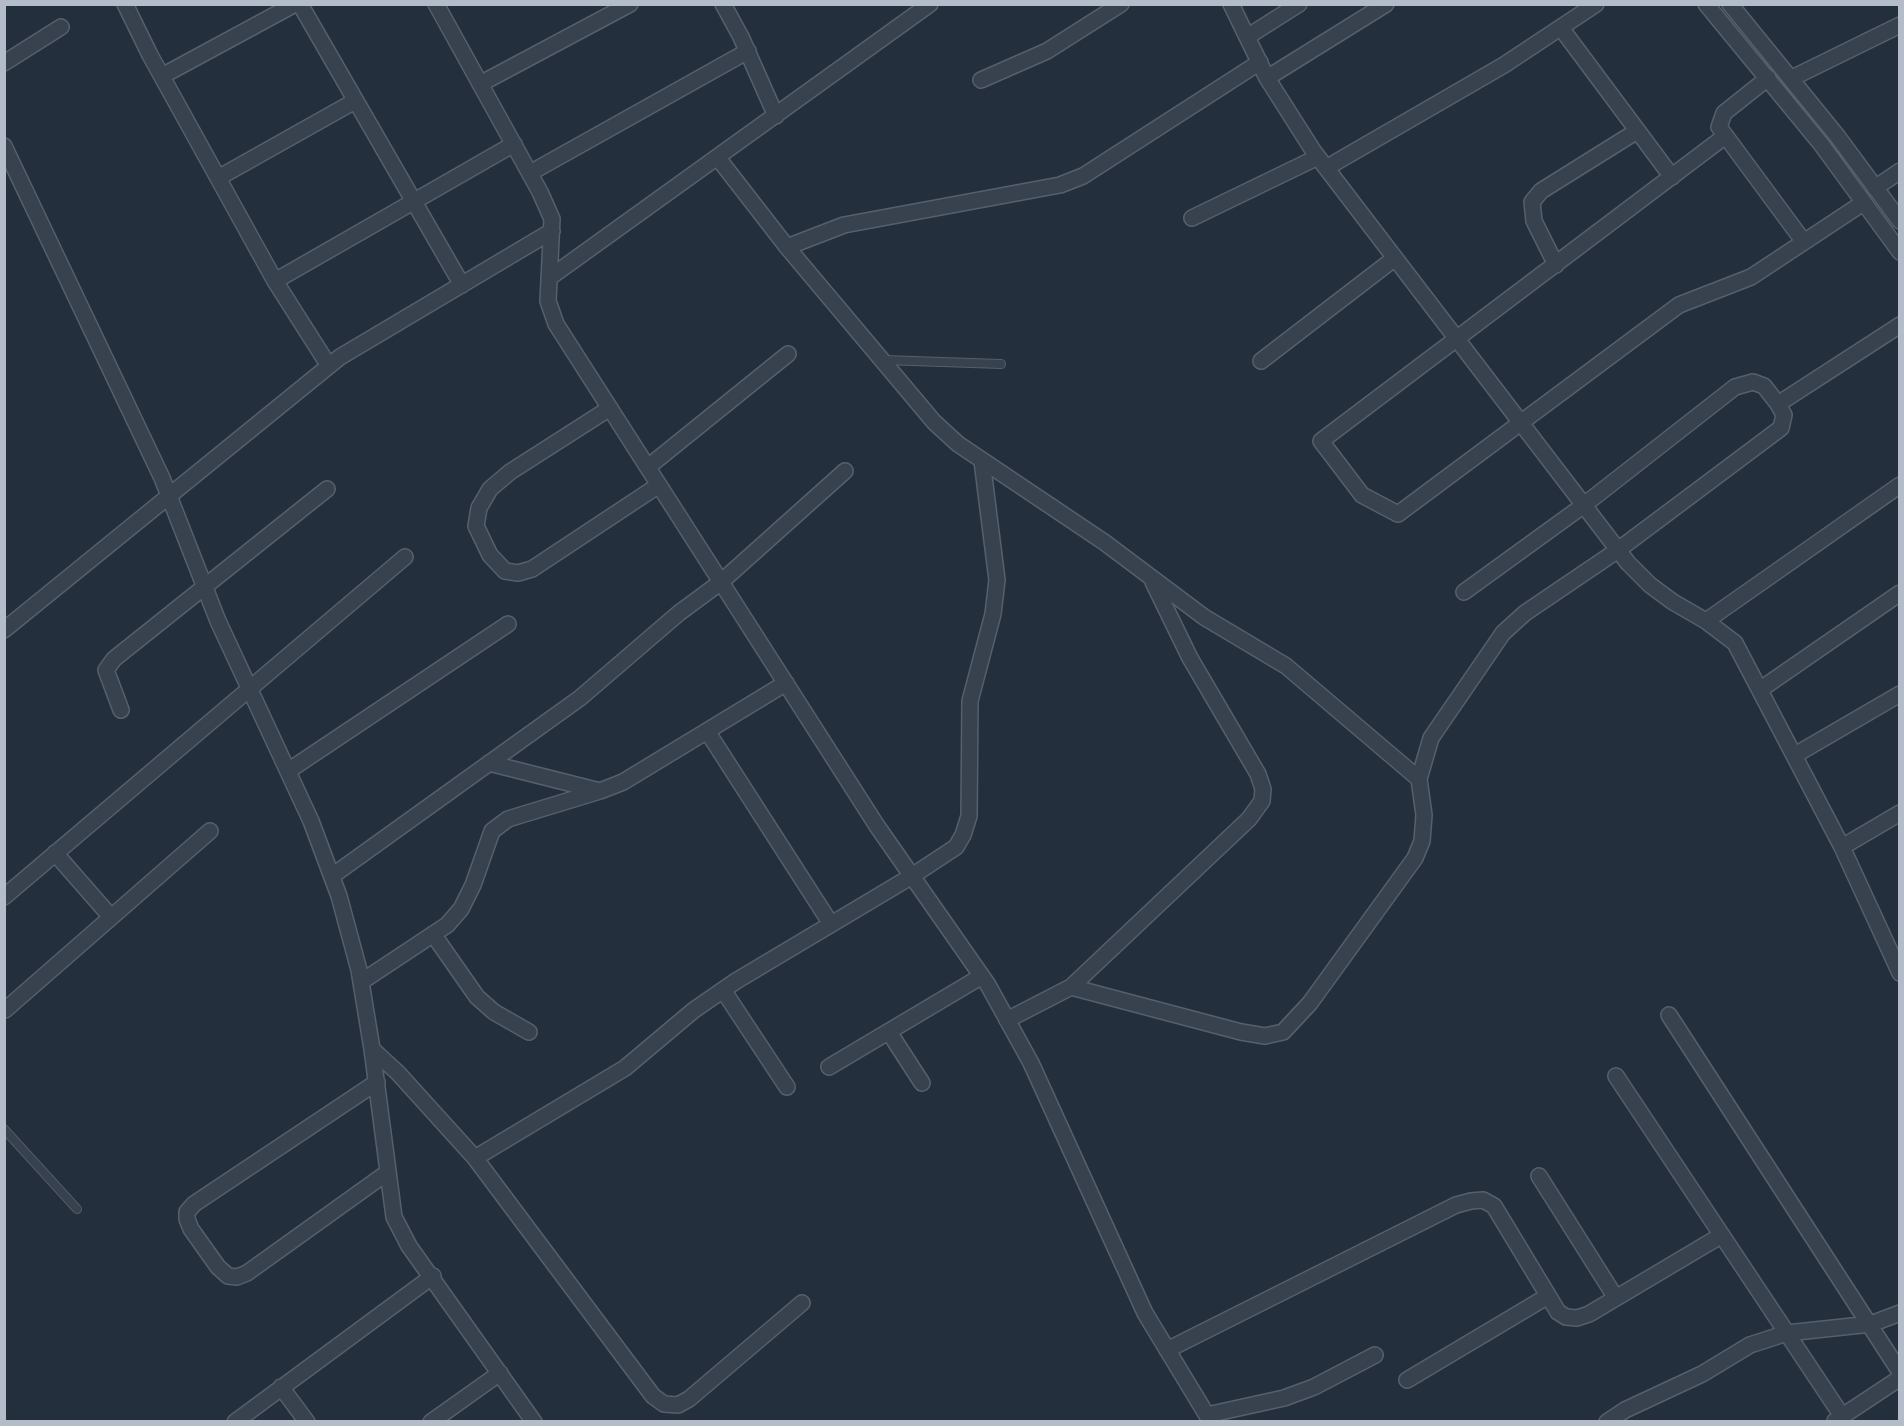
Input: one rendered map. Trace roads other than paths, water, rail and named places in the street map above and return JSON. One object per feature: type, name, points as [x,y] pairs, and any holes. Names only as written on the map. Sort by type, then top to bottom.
[{"type":"street","points":[[125,4],[275,281],[329,366]]},
{"type":"street","points":[[162,76],[295,4]]},
{"type":"street","points":[[300,4],[462,285]]},
{"type":"street","points":[[436,4],[530,173],[552,219],[548,301],[556,324],[912,876],[982,976],[1031,1063],[1145,1313],[1209,1418],[1284,1398],[1314,1387],[1375,1354]]},
{"type":"street","points":[[480,84],[630,4]]},
{"type":"street","points":[[723,4],[748,51],[776,116]]},
{"type":"street","points":[[549,278],[930,4]]},
{"type":"street","points":[[981,80],[1047,51],[1121,4]]},
{"type":"street","points":[[1231,4],[1267,78],[1322,162],[1618,550],[1650,585],[1672,602],[1706,621],[1735,643],[1895,949],[1899,973]]},
{"type":"street","points":[[1247,37],[1299,4]]},
{"type":"street","points":[[1267,78],[1386,4]]},
{"type":"street","points":[[1192,218],[1322,162],[1504,65],[1596,4]]},
{"type":"street","points":[[1706,4],[1768,78],[1899,252]]},
{"type":"street","points":[[1730,4],[1792,78],[1899,221]]},
{"type":"street","points":[[1792,78],[1899,25]]},
{"type":"street","points":[[4,63],[62,27]]},
{"type":"street","points":[[1561,28],[1672,177]]},
{"type":"street","points":[[530,173],[748,51]]},
{"type":"street","points":[[787,247],[844,225],[1060,185],[1083,176],[1260,62]]},
{"type":"street","points":[[1768,78],[1724,113],[1719,127],[1724,137],[1804,242]]},
{"type":"street","points":[[218,178],[355,101]]},
{"type":"street","points":[[1556,265],[1534,221],[1532,202],[1541,191],[1637,131]]},
{"type":"street","points":[[1724,137],[1458,340],[1321,441],[1362,495],[1398,514],[1679,305],[1751,278],[1863,203]]},
{"type":"street","points":[[275,281],[514,144]]},
{"type":"street","points":[[6,155],[168,494],[205,588],[248,688],[311,821],[332,876],[361,982],[377,1082],[394,1217],[399,1228],[534,1422]]},
{"type":"street","points":[[718,158],[787,247],[934,422],[982,461],[1104,542],[1153,581],[1204,617],[1286,666],[1419,779]]},
{"type":"street","points":[[1875,188],[1899,171]]},
{"type":"street","points":[[4,630],[168,494],[329,366],[552,231]]},
{"type":"street","points":[[1261,361],[1395,258]]},
{"type":"street","points":[[1778,404],[1899,325]]},
{"type":"street","points":[[648,467],[788,354]]},
{"type":"street","points":[[1071,987],[1242,1032],[1265,1036],[1282,1032],[1310,1003],[1415,858],[1422,841],[1424,815],[1419,779],[1431,738],[1503,633],[1525,613],[1618,550],[1781,428],[1784,415],[1778,404],[1764,386],[1753,382],[1735,387],[1584,505],[1464,592]]},
{"type":"street","points":[[610,408],[510,472],[490,489],[479,508],[476,526],[490,555],[505,571],[518,573],[532,568],[659,485]]},
{"type":"street","points":[[475,1158],[625,1068],[694,1010],[723,990],[956,847],[963,835],[969,816],[970,701],[993,614],[997,580],[982,461]]},
{"type":"street","points":[[332,876],[580,698],[680,612],[721,582],[845,471]]},
{"type":"street","points":[[1706,621],[1899,485]]},
{"type":"street","points":[[121,710],[106,670],[114,659],[327,489]]},
{"type":"street","points":[[4,897],[405,557]]},
{"type":"street","points":[[1008,1020],[1071,987],[1249,819],[1262,801],[1263,789],[1258,774],[1191,658],[1153,581]]},
{"type":"street","points":[[1761,690],[1899,593]]},
{"type":"street","points":[[288,771],[508,624]]},
{"type":"street","points":[[361,982],[447,925],[460,909],[473,885],[492,831],[508,819],[600,792],[623,782],[786,682]]},
{"type":"street","points":[[1795,755],[1899,694]]},
{"type":"street","points":[[707,731],[831,924]]},
{"type":"street","points":[[489,763],[600,792]]},
{"type":"street","points":[[1842,847],[1899,813]]},
{"type":"street","points":[[5,1010],[210,831]]},
{"type":"street","points":[[55,853],[111,917]]},
{"type":"street","points":[[433,934],[477,997],[494,1012],[529,1032]]},
{"type":"street","points":[[829,1066],[982,976]]},
{"type":"street","points":[[723,990],[787,1087]]},
{"type":"street","points":[[1670,1015],[1871,1324],[1899,1372]]},
{"type":"street","points":[[889,1032],[922,1083]]},
{"type":"street","points":[[372,1049],[398,1073],[475,1158],[653,1396],[664,1404],[678,1406],[689,1400],[802,1303]]},
{"type":"street","points":[[1616,1076],[1787,1333],[1838,1419],[1899,1378]]},
{"type":"street","points":[[377,1082],[194,1204],[187,1212],[187,1219],[191,1229],[218,1267],[228,1276],[237,1277],[247,1273],[388,1172]]},
{"type":"street","points":[[1539,1176],[1616,1298]]},
{"type":"street","points":[[1167,1350],[1456,1205],[1471,1201],[1483,1200],[1494,1206],[1558,1312],[1576,1318],[1589,1314],[1722,1235]]},
{"type":"street","points":[[235,1422],[433,1276]]},
{"type":"street","points":[[1407,1380],[1548,1296]]},
{"type":"street","points":[[1607,1422],[1625,1410],[1702,1374],[1750,1345],[1787,1333],[1871,1324],[1899,1313]]},
{"type":"street","points":[[431,1422],[500,1373]]},
{"type":"street","points":[[281,1387],[307,1422]]},
{"type":"lane","points":[[882,360],[1001,364]]},
{"type":"lane","points":[[4,1130],[78,1209]]}]
